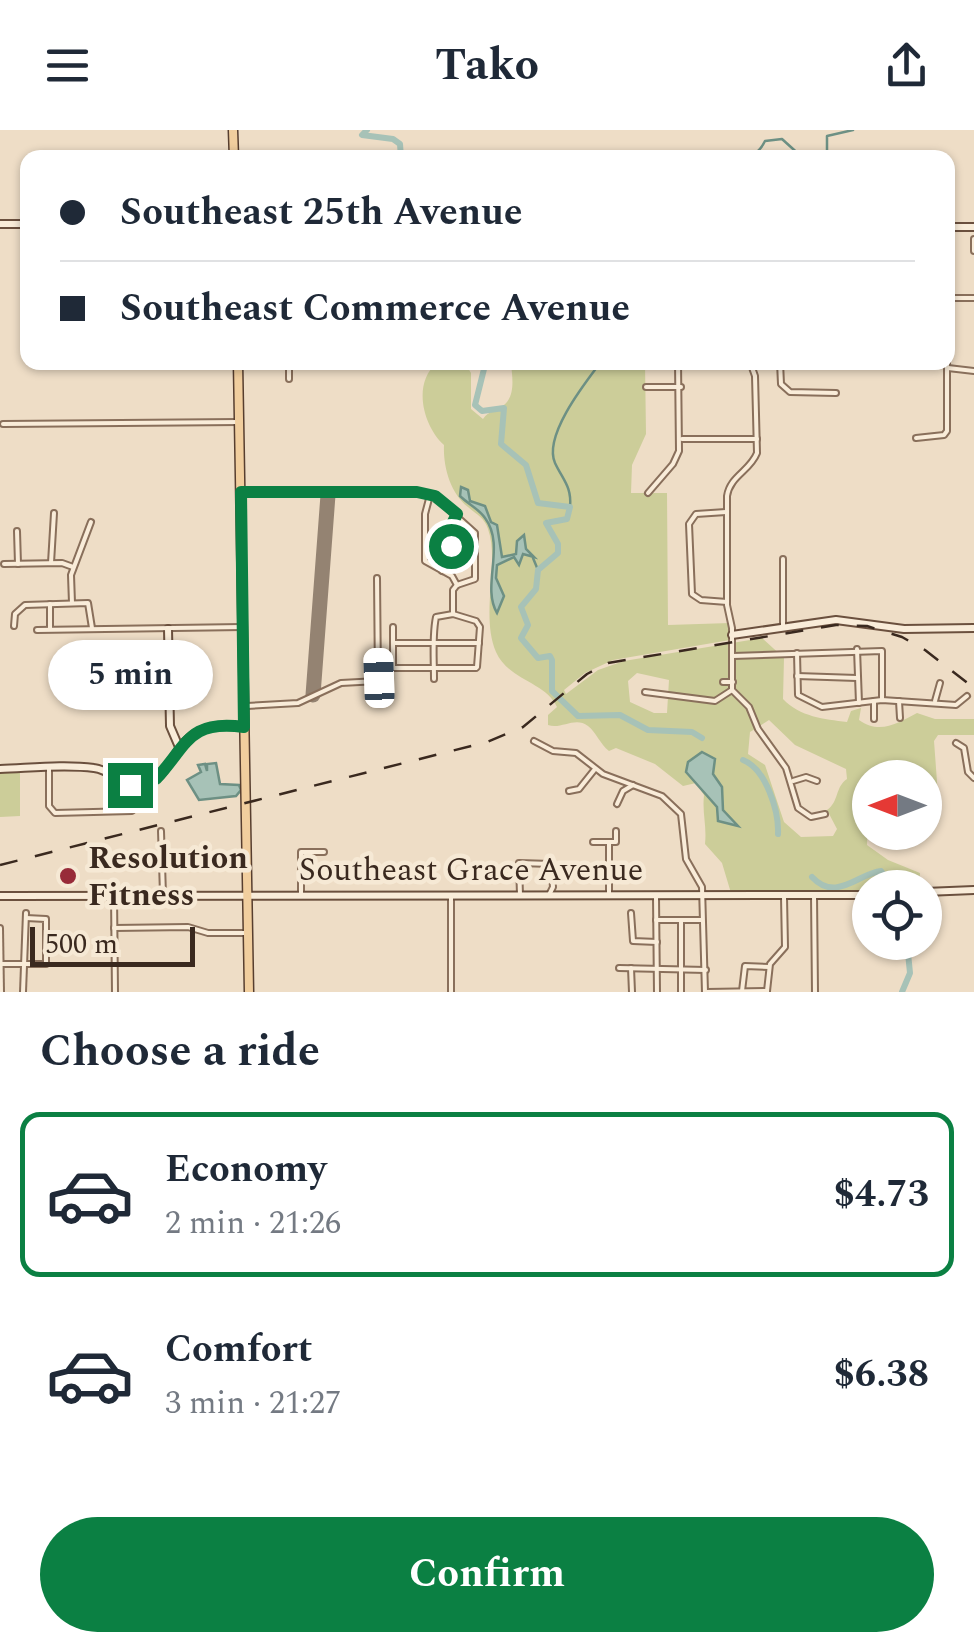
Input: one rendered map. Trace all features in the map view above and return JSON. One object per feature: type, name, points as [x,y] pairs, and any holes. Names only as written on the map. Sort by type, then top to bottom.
[{"type":"main road","points":[[238,370],[249,992]]},
{"type":"street","points":[[974,239],[974,250]]},
{"type":"street","points":[[289,379],[290,370]]},
{"type":"street","points":[[648,493],[675,461],[680,439],[679,370]]},
{"type":"street","points":[[645,692],[718,700],[732,690],[732,636],[727,602],[729,486],[755,458],[753,370]]},
{"type":"street","points":[[780,370],[781,384],[790,392],[836,393]]},
{"type":"street","points":[[916,438],[946,434],[947,370]]},
{"type":"street","points":[[646,387],[680,387]]},
{"type":"street","points":[[3,424],[240,422]]},
{"type":"street","points":[[680,439],[757,440]]},
{"type":"street","points":[[241,492],[430,495],[474,532],[474,582],[457,585],[453,590],[453,614]]},
{"type":"street","points":[[430,495],[426,562],[454,578],[457,585]]},
{"type":"street","points":[[727,602],[702,600],[692,594],[689,524],[696,514],[728,512]]},
{"type":"street","points":[[51,563],[54,513]]},
{"type":"street","points":[[442,571],[450,551],[451,525],[457,514]]},
{"type":"street","points":[[72,604],[74,567],[90,522]]},
{"type":"street","points":[[18,531],[18,564]]},
{"type":"street","points":[[413,538],[425,538]]},
{"type":"street","points":[[783,559],[783,628]]},
{"type":"street","points":[[4,564],[51,563],[74,567]]},
{"type":"street","points":[[244,706],[298,703],[341,684],[378,681],[377,578]]},
{"type":"street","points":[[14,626],[15,614],[26,604],[90,604],[92,628]]},
{"type":"street","points":[[50,604],[50,630]]},
{"type":"street","points":[[382,668],[434,668],[478,666],[478,623],[453,614],[436,617],[434,644],[434,668],[434,679]]},
{"type":"street","points":[[732,636],[853,620],[904,629],[974,628]]},
{"type":"street","points":[[393,626],[394,668]]},
{"type":"street","points":[[37,630],[244,627]]},
{"type":"street","points":[[168,630],[171,732],[179,747]]},
{"type":"street","points":[[393,644],[480,644]]},
{"type":"street","points":[[733,656],[857,649],[884,652],[882,700]]},
{"type":"street","points":[[857,649],[859,703]]},
{"type":"street","points":[[168,650],[146,652],[141,674],[143,687],[169,689]]},
{"type":"street","points":[[796,653],[800,698],[822,707],[882,700],[935,701],[956,706],[967,696]]},
{"type":"street","points":[[797,676],[856,678]]},
{"type":"street","points":[[723,682],[733,682]]},
{"type":"street","points":[[935,701],[940,683]]},
{"type":"street","points":[[700,698],[702,687]]},
{"type":"street","points":[[732,690],[749,706],[792,782],[801,812],[810,818],[825,814]]},
{"type":"street","points":[[874,701],[874,719]]},
{"type":"street","points":[[900,701],[900,718]]},
{"type":"street","points":[[0,769],[100,769],[138,786],[160,776],[179,747],[207,728],[244,727]]},
{"type":"street","points":[[534,741],[553,751],[576,753],[595,769],[662,796],[682,814],[686,859],[700,881],[702,895],[706,991],[767,992],[768,967],[784,943],[784,895]]},
{"type":"street","points":[[956,743],[964,748],[969,774],[974,778]]},
{"type":"street","points":[[49,768],[52,811],[136,809],[138,786]]},
{"type":"street","points":[[569,790],[580,789],[595,769]]},
{"type":"street","points":[[792,782],[806,777],[817,780]]},
{"type":"street","points":[[617,804],[623,790],[633,785]]},
{"type":"street","points":[[593,842],[616,842],[617,821]]},
{"type":"street","points":[[161,831],[163,895]]},
{"type":"street","points":[[608,842],[608,895]]},
{"type":"street","points":[[301,895],[301,852],[324,852]]},
{"type":"street","points":[[520,895],[519,863],[551,864],[551,891]]},
{"type":"street","points":[[942,891],[974,890]]},
{"type":"street","name":"Southeast Grace Avenue","points":[[0,896],[520,895],[551,891],[558,895],[852,895]]},
{"type":"street","points":[[451,895],[451,992]]},
{"type":"street","points":[[656,895],[657,992]]},
{"type":"street","points":[[814,895],[815,992]]},
{"type":"street","points":[[114,896],[116,992]]},
{"type":"street","points":[[631,913],[633,941],[656,942]]},
{"type":"street","points":[[0,964],[23,964],[46,964],[46,919],[26,916],[23,964],[23,992]]},
{"type":"street","points":[[656,920],[704,920]]},
{"type":"street","points":[[680,920],[681,992]]},
{"type":"street","points":[[114,928],[188,927],[210,934],[248,933]]},
{"type":"street","points":[[0,928],[0,992]]},
{"type":"street","points":[[742,992],[744,968],[768,967]]},
{"type":"street","points":[[619,968],[706,970]]},
{"type":"street","points":[[631,968],[632,992]]},
{"type":"green space","points":[[430,370],[469,370],[471,409],[483,419],[510,396],[511,370],[645,370],[646,434],[632,465],[631,493],[667,493],[668,625],[730,623],[730,640],[613,660],[585,673],[564,690],[566,694],[598,670],[624,661],[762,638],[784,658],[783,699],[805,713],[847,722],[851,711],[861,708],[859,720],[874,727],[896,724],[917,713],[935,719],[974,719],[974,735],[938,735],[934,741],[935,760],[852,760],[852,850],[874,850],[913,870],[852,870],[852,893],[731,893],[722,863],[705,844],[704,795],[696,783],[683,786],[655,764],[616,748],[609,751],[583,723],[548,725],[548,715],[557,707],[552,699],[509,669],[496,652],[490,622],[492,557],[488,529],[462,501],[449,479],[444,445],[426,416],[423,393]],"holes":[[[637,673],[669,680],[667,713],[654,713],[630,702],[628,681]],[[769,720],[795,745],[846,769],[847,779],[827,810],[837,829],[833,836],[801,837],[784,822],[765,765],[748,754],[750,732]]]},
{"type":"green space","points":[[0,771],[20,773],[20,816],[0,817]]},
{"type":"shaded area","points":[[461,487],[468,490],[470,501],[485,506],[491,522],[497,525],[502,557],[516,554],[517,541],[524,535],[526,549],[534,557],[523,554],[519,565],[514,557],[497,565],[496,578],[504,596],[497,613],[491,591],[491,529],[483,515],[460,496]]},
{"type":"shaded area","points":[[702,752],[715,759],[713,774],[722,787],[723,810],[738,826],[718,821],[717,807],[686,772],[688,762]]},
{"type":"shaded area","points":[[216,763],[220,784],[239,785],[241,790],[236,796],[199,800],[187,780],[201,772],[198,765],[205,764],[207,771],[207,764]]},
{"type":"waterway","points":[[367,130],[362,135],[393,139],[400,144],[400,150]]},
{"type":"waterway","points":[[827,150],[827,136],[853,130]]},
{"type":"waterway","points":[[759,150],[765,141],[782,139],[794,150]]},
{"type":"waterway","points":[[484,370],[475,405],[482,411],[504,408],[501,444],[526,465],[538,503],[570,507],[567,519],[546,523],[558,544],[558,553],[538,570],[536,589],[521,607],[528,625],[521,638],[538,658],[550,656],[552,691],[578,716],[620,715],[648,730],[692,732],[702,738]]},
{"type":"waterway","points":[[570,507],[568,489],[555,463],[555,439],[568,410],[595,370]]},
{"type":"waterway","points":[[533,558],[538,570]]},
{"type":"waterway","points":[[743,760],[764,781],[776,814],[778,834]]},
{"type":"waterway","points":[[812,877],[830,887],[852,882]]},
{"type":"waterway","points":[[902,992],[910,973],[909,960]]},
{"type":"runway","points":[[313,695],[328,495]]},
{"type":"railway","points":[[0,865],[487,742],[523,727],[587,674],[608,663],[836,625],[867,626],[902,637],[925,650],[974,688]]},
{"type":"place","name":"Resolution Fitness","points":[[68,876]]},
{"type":"route","points":[[130,785],[140,786],[156,779],[181,743],[197,732],[218,726],[244,727],[241,492],[424,493],[435,496],[457,514],[450,528],[451,546]]}]
